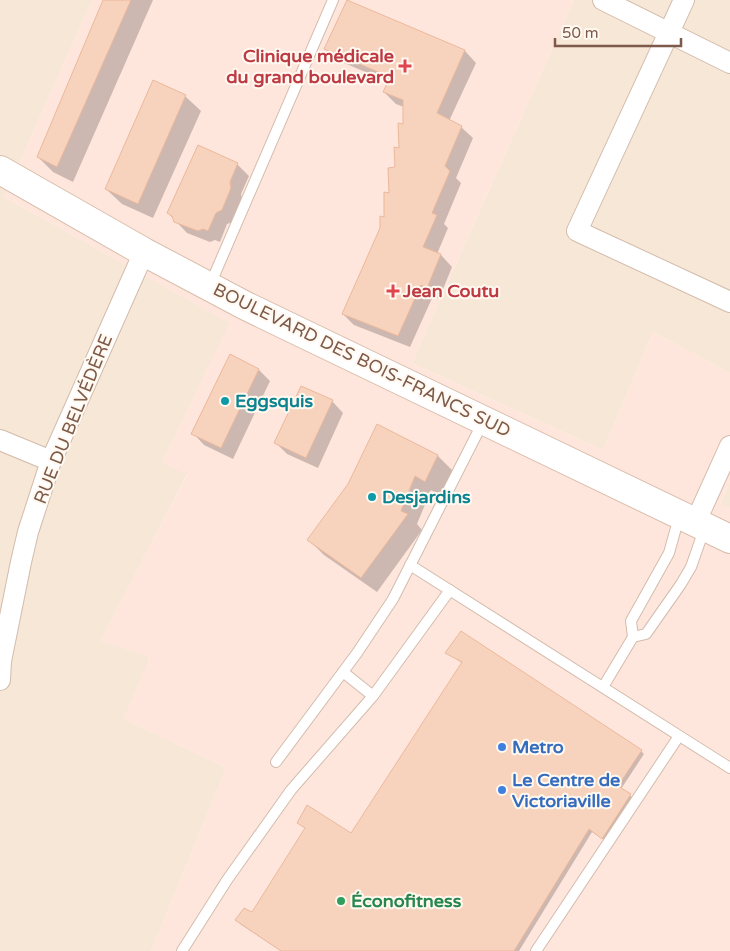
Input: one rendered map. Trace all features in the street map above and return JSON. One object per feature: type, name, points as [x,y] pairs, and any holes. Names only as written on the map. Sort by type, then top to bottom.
[{"type":"street","points":[[603,0],[730,63]]},
{"type":"street","points":[[684,0],[577,231],[730,302]]},
{"type":"street","name":"BOULEVARD DES BOIS-FRANCS SUD","points":[[0,170],[144,252],[246,306],[730,539]]},
{"type":"street","name":"RUE DU BELVÉDÈRE","points":[[0,667],[28,532],[52,461],[144,252]]},
{"type":"street","points":[[0,440],[52,461]]},
{"type":"street","points":[[694,521],[730,446]]},
{"type":"lane","points":[[209,286],[333,0]]},
{"type":"lane","points":[[276,762],[342,672],[392,599],[484,420]]},
{"type":"lane","points":[[633,637],[646,634],[682,584],[691,567],[694,521]]},
{"type":"lane","points":[[603,687],[633,637],[631,621],[669,553],[694,521]]},
{"type":"lane","points":[[410,565],[730,768]]},
{"type":"lane","points":[[182,951],[227,880],[291,790],[373,696],[450,590]]},
{"type":"lane","points":[[342,672],[373,696]]},
{"type":"lane","points":[[536,951],[680,736]]},
{"type":"shaded area","points":[[0,0],[92,0],[4,197],[230,323],[162,462],[187,474],[101,640],[150,657],[124,719],[226,768],[151,951],[0,951]]},
{"type":"shaded area","points":[[92,0],[574,0],[412,363],[603,450],[653,332],[730,373],[730,482],[720,503],[730,508],[730,951],[151,951],[226,768],[123,719],[150,657],[100,641],[187,475],[162,462],[229,323],[4,197]]},
{"type":"shaded area","points":[[574,0],[730,0],[730,373],[653,332],[603,450],[412,363]]},
{"type":"shaded area","points":[[730,482],[730,508],[720,504]]},
{"type":"building","points":[[103,0],[131,0],[57,167],[37,157]]},
{"type":"building","points":[[347,0],[465,50],[437,113],[462,126],[445,166],[450,171],[432,213],[437,215],[423,247],[441,254],[427,288],[421,285],[398,336],[342,314],[380,228],[380,216],[384,217],[384,192],[389,193],[388,168],[395,167],[394,147],[399,148],[398,123],[403,124],[403,100],[383,92],[390,77],[324,49]]},
{"type":"building","points":[[153,80],[186,95],[138,204],[105,189]]},
{"type":"building","points":[[198,145],[238,163],[222,210],[216,213],[208,231],[203,229],[198,231],[174,222],[172,216],[167,213]]},
{"type":"building","name":"Eggsquis","points":[[230,354],[259,369],[221,448],[191,434]]},
{"type":"building","points":[[301,386],[333,400],[306,458],[274,443]]},
{"type":"building","name":"Desjardins","points":[[377,424],[438,455],[425,482],[415,476],[401,511],[408,514],[361,578],[307,540],[348,484]]},
{"type":"building","name":"Le Centre de Victoriaville","points":[[461,631],[642,750],[618,786],[631,794],[602,839],[589,829],[514,951],[281,951],[235,920],[244,908],[252,912],[305,828],[297,823],[307,805],[351,833],[462,662],[445,653]]},
{"type":"place","name":"Clinique médicale du grand boulevard","points":[[405,66]]},
{"type":"place","name":"Jean Coutu","points":[[393,291]]},
{"type":"place","name":"Eggsquis","points":[[225,401]]},
{"type":"place","name":"Desjardins","points":[[372,497]]},
{"type":"place","name":"Metro","points":[[502,747]]},
{"type":"place","name":"Le Centre de Victoriaville","points":[[502,790]]},
{"type":"place","name":"Éconofitness","points":[[341,901]]}]
